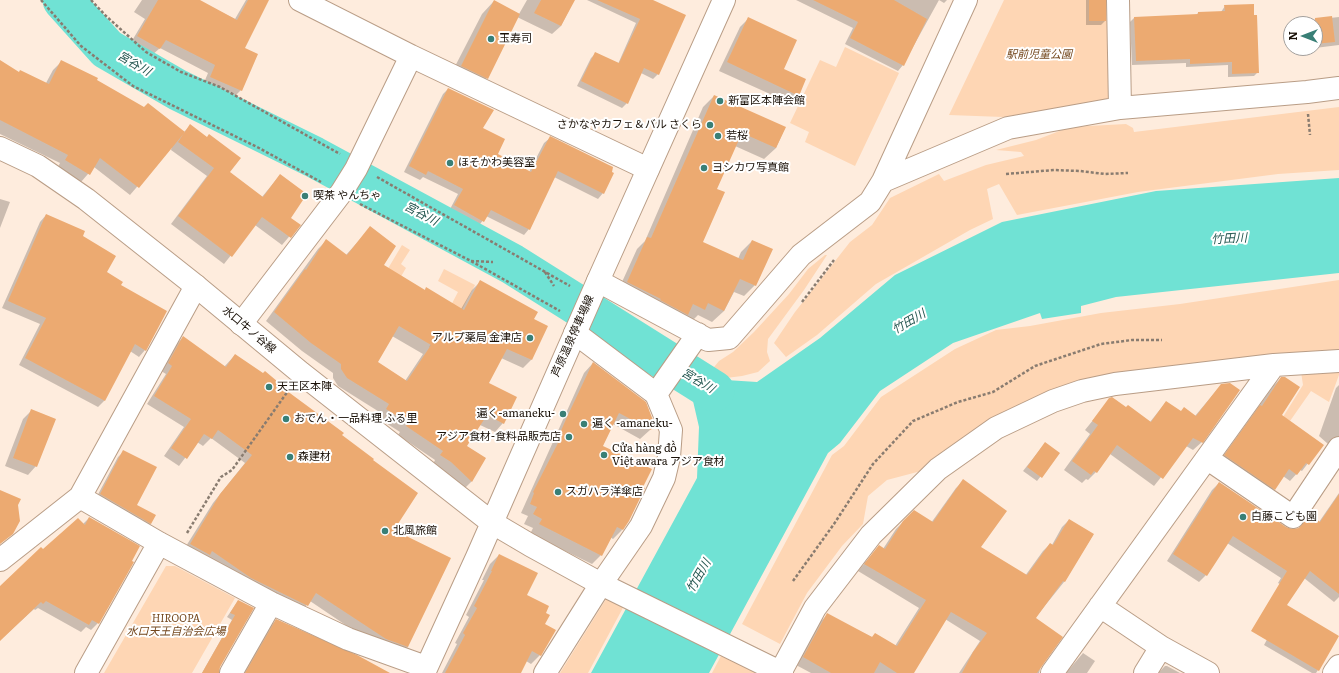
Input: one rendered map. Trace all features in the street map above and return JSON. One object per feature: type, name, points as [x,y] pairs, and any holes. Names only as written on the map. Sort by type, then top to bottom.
[{"type":"street","points":[[300,0],[411,56],[648,169]]},
{"type":"street","name":"芦原温泉停車場線","points":[[425,670],[477,557],[571,324],[594,289],[724,0]]},
{"type":"street","points":[[594,289],[698,334],[708,340],[729,338],[800,255],[870,202],[883,181],[966,0]]},
{"type":"street","points":[[1118,0],[1120,108]]},
{"type":"street","points":[[241,324],[341,194],[356,169],[411,56]]},
{"type":"street","points":[[883,181],[1008,128],[1120,108],[1339,88]]},
{"type":"street","name":"水口牛ノ谷線","points":[[0,148],[38,166],[86,199],[196,286],[301,373],[466,504],[491,522],[601,584],[778,671]]},
{"type":"street","points":[[0,560],[80,497],[196,286]]},
{"type":"street","points":[[545,673],[601,584],[641,526],[664,478],[671,430],[656,394],[571,324]]},
{"type":"street","points":[[656,394],[698,334]]},
{"type":"street","points":[[778,671],[815,608],[871,535],[938,468],[996,428],[1053,401],[1082,391],[1115,384],[1274,365],[1339,361]]},
{"type":"street","points":[[1052,673],[1208,459],[1274,365]]},
{"type":"street","points":[[1208,459],[1293,517],[1339,448]]},
{"type":"street","points":[[80,497],[271,603],[348,639],[425,670]]},
{"type":"street","points":[[86,673],[168,547]]},
{"type":"street","points":[[231,673],[271,603]]},
{"type":"street","points":[[1100,606],[1161,647],[1208,673]]},
{"type":"street","points":[[1145,673],[1161,647]]},
{"type":"street","points":[[1334,673],[1339,666]]},
{"type":"path","points":[[41,0],[81,46],[133,86],[259,148],[341,194],[471,261],[571,324]]},
{"type":"path","points":[[91,0],[106,16],[146,52],[182,72],[220,86],[344,156]]},
{"type":"path","points":[[1006,174],[1054,170],[1105,174],[1128,173]]},
{"type":"path","points":[[374,175],[570,286]]},
{"type":"path","points":[[471,261],[493,262]]},
{"type":"path","points":[[545,272],[554,286]]},
{"type":"path","points":[[168,547],[221,477],[232,470],[301,373]]},
{"type":"green space","name":"駅前児童公園","points":[[1004,0],[1113,0],[1113,100],[1003,117],[949,115]]},
{"type":"green space","points":[[845,47],[899,73],[855,166],[805,142],[809,132],[790,123],[820,60],[836,67]]},
{"type":"green space","points":[[1339,107],[1339,170],[1278,174],[1138,192],[1017,215],[999,184],[987,189],[993,219],[970,230],[876,284],[817,335],[786,357],[774,343],[795,312],[850,242],[872,225],[890,198],[939,174],[944,181],[986,165],[1024,156],[1021,152],[996,150],[1036,140],[1070,127],[1126,124],[1133,128],[1134,132]]},
{"type":"green space","points":[[402,245],[410,250],[401,264],[406,268],[393,290],[380,282]]},
{"type":"green space","points":[[827,255],[804,290],[768,339],[767,352],[770,361],[758,372],[742,376],[726,378],[710,372],[719,361],[733,352],[754,332],[789,294],[808,269]]},
{"type":"green space","points":[[444,269],[475,285],[439,353],[429,347],[458,292],[438,281]]},
{"type":"green space","points":[[1339,280],[1339,350],[1078,387],[921,471],[887,480],[868,496],[863,524],[842,546],[807,593],[780,644],[742,624],[832,455],[844,446],[881,397],[955,349],[996,330],[1030,326],[1101,313],[1180,304]]},
{"type":"green space","points":[[1301,372],[1339,373],[1339,375],[1329,402],[1311,391],[1290,421],[1283,417],[1303,385]]},
{"type":"green space","name":"HIROOPA 水口天王自治会広場","points":[[166,566],[175,566],[235,598],[192,673],[104,673]]},
{"type":"green space","points":[[608,596],[625,604],[588,673],[560,673]]},
{"type":"green space","points":[[722,654],[761,673],[712,673]]},
{"type":"water","name":"竹田川","points":[[1339,178],[1339,273],[1116,297],[1081,306],[1081,313],[1042,319],[1040,313],[953,343],[880,391],[840,443],[828,453],[709,673],[591,673],[697,478],[699,427],[693,401],[678,379],[688,366],[710,379],[757,382],[820,338],[895,275],[1002,222],[1156,191]]},
{"type":"building","points":[[158,0],[200,0],[237,20],[248,0],[269,0],[245,48],[258,54],[242,91],[210,77],[215,65],[166,40],[160,49],[137,36]]},
{"type":"building","name":"玉寿司","points":[[494,0],[520,14],[488,79],[461,66]]},
{"type":"building","points":[[541,0],[575,0],[561,26],[534,13]]},
{"type":"building","points":[[597,0],[653,0],[686,15],[659,75],[644,68],[628,104],[581,81],[595,52],[619,63],[640,19]]},
{"type":"building","points":[[813,0],[894,0],[927,19],[904,66],[850,38],[858,22]]},
{"type":"building","points":[[1089,0],[1106,0],[1106,21],[1089,21]]},
{"type":"building","points":[[1254,4],[1254,15],[1257,15],[1259,73],[1232,74],[1232,62],[1190,64],[1190,59],[1136,61],[1134,17],[1198,14],[1198,12],[1225,11],[1224,5]]},
{"type":"building","points":[[1332,16],[1335,42],[1323,43],[1323,17]]},
{"type":"building","points":[[748,17],[797,40],[784,69],[806,79],[799,96],[727,62]]},
{"type":"building","points":[[0,60],[19,72],[20,70],[49,84],[61,60],[98,78],[97,80],[144,107],[148,103],[185,132],[139,188],[100,158],[90,175],[65,160],[68,155],[0,120]]},
{"type":"building","points":[[448,88],[494,110],[483,128],[505,139],[498,154],[531,172],[550,136],[613,167],[612,172],[614,173],[604,194],[558,171],[530,230],[491,210],[484,222],[454,205],[463,189],[428,171],[426,175],[409,166]]},
{"type":"building","points":[[714,95],[786,127],[776,148],[742,133],[717,189],[725,192],[703,242],[743,260],[752,240],[773,249],[756,286],[740,279],[724,311],[708,303],[705,310],[693,304],[688,315],[660,300],[661,299],[627,282],[647,237],[651,238]]},
{"type":"building","points":[[190,124],[207,137],[209,134],[241,158],[230,172],[263,197],[280,174],[307,194],[291,218],[301,225],[291,238],[262,217],[232,257],[178,216],[214,168],[178,142]]},
{"type":"building","points":[[46,214],[85,231],[83,236],[116,256],[107,272],[123,282],[121,285],[167,311],[146,351],[135,344],[105,401],[25,358],[46,318],[8,301]]},
{"type":"building","points":[[370,226],[396,246],[384,265],[425,290],[426,287],[464,310],[480,280],[538,312],[534,319],[548,326],[532,360],[507,349],[489,383],[517,397],[504,424],[487,415],[467,446],[486,458],[472,482],[451,462],[440,455],[443,451],[406,426],[408,423],[386,409],[389,404],[347,378],[341,369],[341,364],[311,343],[274,312],[305,269],[306,270],[326,239],[347,255]],"holes":[[[399,326],[431,345],[407,381],[378,362]]]},
{"type":"building","points":[[183,336],[226,367],[235,354],[263,373],[265,371],[284,387],[283,388],[344,433],[342,435],[374,459],[373,460],[418,493],[394,530],[451,558],[408,647],[386,639],[316,593],[308,606],[251,578],[212,551],[210,555],[190,544],[220,494],[252,455],[218,430],[212,439],[204,434],[187,459],[171,448],[191,419],[154,396],[172,366],[168,363]]},
{"type":"building","points":[[593,362],[646,402],[654,423],[651,430],[619,413],[603,446],[652,469],[643,487],[645,488],[629,521],[623,530],[617,527],[602,556],[539,524],[542,519],[533,514],[537,507],[530,504],[534,493],[533,492],[558,443],[556,442]]},
{"type":"building","points":[[1281,377],[1285,377],[1300,387],[1282,415],[1324,445],[1309,465],[1306,463],[1297,475],[1289,469],[1275,490],[1224,455],[1260,405],[1262,406]]},
{"type":"building","points":[[1230,383],[1240,390],[1203,443],[1193,438],[1163,479],[1117,445],[1097,473],[1094,471],[1091,475],[1072,461],[1098,425],[1092,421],[1109,398],[1112,397],[1126,407],[1128,405],[1151,422],[1166,401],[1181,411],[1184,407],[1196,416],[1221,384]]},
{"type":"building","points":[[31,409],[56,419],[37,467],[13,458]]},
{"type":"building","points":[[1045,442],[1060,453],[1042,478],[1027,467]]},
{"type":"building","points":[[123,450],[157,467],[137,505],[156,515],[151,524],[100,494]]},
{"type":"building","points":[[963,479],[1007,511],[981,547],[1027,575],[1050,543],[1053,545],[1069,519],[1094,534],[1065,582],[1063,581],[1036,618],[1063,637],[1037,673],[962,673],[973,652],[987,633],[951,612],[914,673],[897,673],[880,662],[874,673],[831,673],[803,657],[827,613],[872,637],[875,633],[897,646],[926,600],[864,564],[879,545],[885,549],[903,521],[914,510],[933,522]]},
{"type":"building","points":[[1219,482],[1286,527],[1292,529],[1299,528],[1310,514],[1320,522],[1339,494],[1339,594],[1310,571],[1287,605],[1339,636],[1319,671],[1251,631],[1287,571],[1233,536],[1207,576],[1173,554]]},
{"type":"building","points":[[0,490],[21,499],[18,505],[20,521],[13,534],[0,544]]},
{"type":"building","points":[[89,517],[140,546],[132,561],[134,562],[99,624],[92,620],[89,625],[46,601],[43,604],[41,602],[0,641],[0,586],[41,547],[43,549],[78,518],[85,525]]},
{"type":"building","points":[[499,554],[538,573],[527,595],[549,606],[546,613],[550,615],[545,624],[556,630],[541,656],[532,651],[521,673],[445,673],[465,635],[463,633],[477,608],[474,606]]},
{"type":"building","points":[[238,600],[254,608],[220,667],[219,673],[202,673],[235,615],[230,613]]},
{"type":"building","points":[[276,619],[357,655],[390,673],[245,673]]},
{"type":"waterway","name":"宮谷川","points":[[63,0],[107,49],[178,90],[314,157],[512,264],[714,391]]},
{"type":"place","name":"玉寿司","points":[[491,39]]},
{"type":"place","name":"新富区本陣会館","points":[[720,101]]},
{"type":"place","name":"さかなやカフェ＆バル さくら","points":[[710,125]]},
{"type":"place","name":"若桜","points":[[718,136]]},
{"type":"place","name":"ほそかわ美容室","points":[[450,163]]},
{"type":"place","name":"ヨシカワ写真館","points":[[704,168]]},
{"type":"place","name":"喫茶 やんちゃ","points":[[305,196]]},
{"type":"place","name":"アルプ薬局 金津店","points":[[530,338]]},
{"type":"place","name":"天王区本陣","points":[[269,387]]},
{"type":"place","name":"遍く-amaneku-","points":[[563,414]]},
{"type":"place","name":"おでん・一品料理 ふる里","points":[[286,419]]},
{"type":"place","name":"遍く -amaneku-","points":[[584,424]]},
{"type":"place","name":"アジア食材-食料品販売店","points":[[569,437]]},
{"type":"place","name":"Cửa hàng đồ Việt awara アジア食材","points":[[604,455]]},
{"type":"place","name":"森建材","points":[[290,457]]},
{"type":"place","name":"スガハラ洋傘店","points":[[558,492]]},
{"type":"place","name":"白藤こども園","points":[[1243,517]]},
{"type":"place","name":"北風旅館","points":[[385,531]]}]
